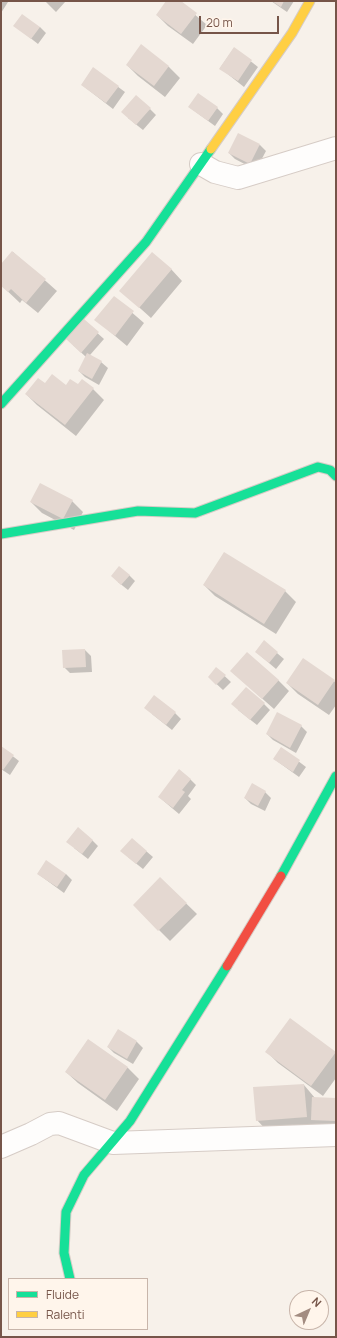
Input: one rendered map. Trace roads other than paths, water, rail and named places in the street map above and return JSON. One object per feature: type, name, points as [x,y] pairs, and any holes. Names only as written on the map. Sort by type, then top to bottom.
[{"type":"street","points":[[1,404],[146,242],[292,33],[310,1]]},
{"type":"street","points":[[201,164],[215,172],[238,178],[336,148]]},
{"type":"street","points":[[1,534],[138,511],[200,512],[318,467],[330,470],[336,476]]},
{"type":"street","points":[[70,1278],[64,1253],[66,1212],[84,1176],[130,1121],[218,981],[287,866],[336,776]]},
{"type":"street","points":[[1,1147],[50,1124],[59,1123],[113,1142],[336,1135]]}]
